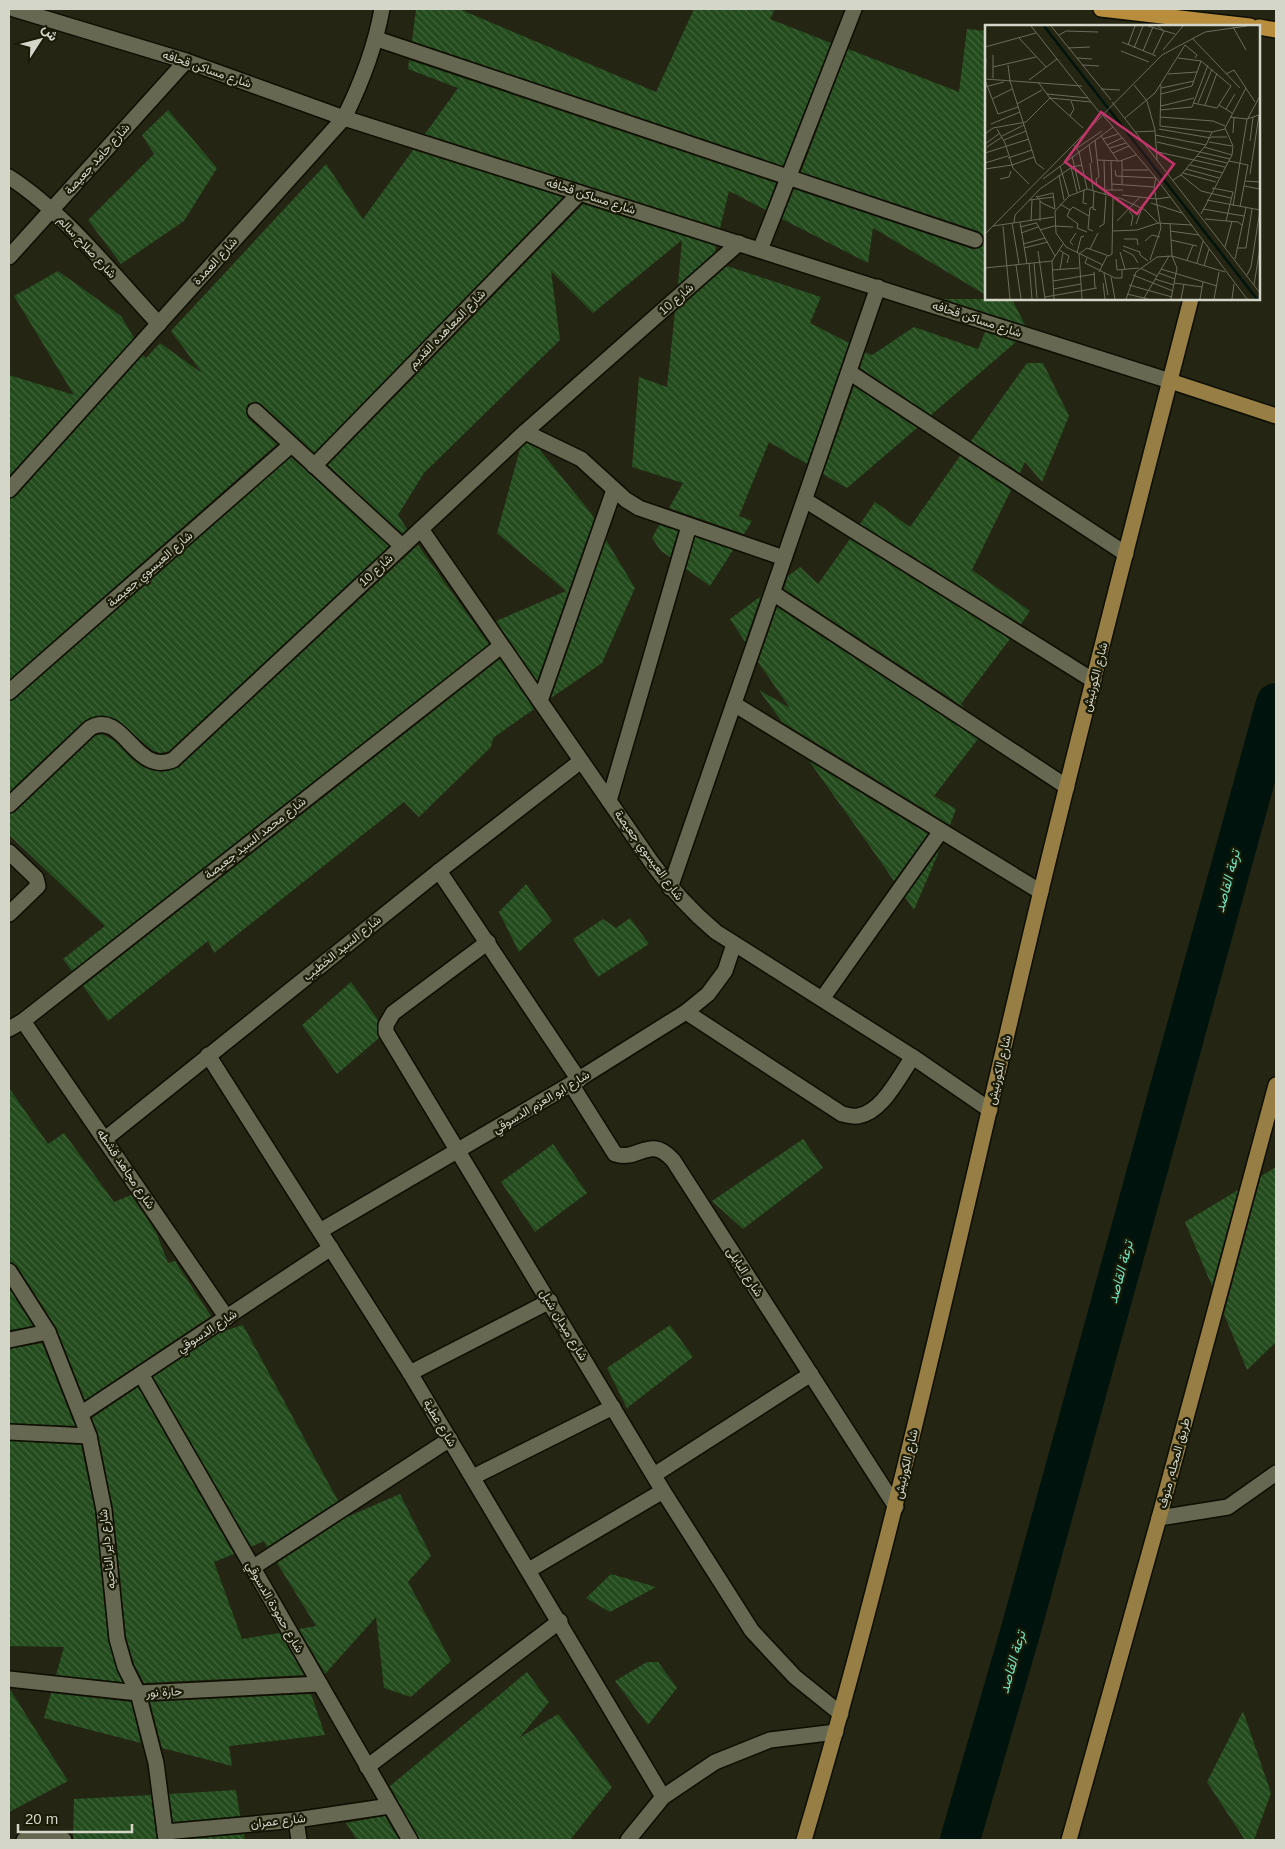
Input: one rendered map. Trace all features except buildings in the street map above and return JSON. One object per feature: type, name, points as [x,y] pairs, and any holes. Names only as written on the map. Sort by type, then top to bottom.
[{"type":"highway","points":[[1101,9],[1232,25]]},
{"type":"highway","points":[[1260,28],[1276,30]]},
{"type":"main road","name":"شارع الكورنيش","points":[[804,1840],[842,1714],[896,1507],[1041,892],[1191,300]]},
{"type":"main road","points":[[1170,381],[1276,416]]},
{"type":"main road","name":"طريق المحله, منوف","points":[[1069,1840],[1159,1518],[1276,1085]]},
{"type":"street","name":"شارع مساكن قحافه","points":[[14,9],[186,61],[344,118],[1170,381]]},
{"type":"street","name":"شارع العمدة","points":[[9,490],[344,118],[363,81],[376,39],[382,9]]},
{"type":"street","points":[[760,250],[854,9]]},
{"type":"street","points":[[376,39],[975,240]]},
{"type":"street","name":"شارع حامد جعيصة","points":[[9,257],[186,61]]},
{"type":"street","name":"شارع صلاح سالم","points":[[9,177],[31,192],[51,210],[159,324]]},
{"type":"street","name":"شارع المعاهده القديم","points":[[314,466],[580,193]]},
{"type":"street","name":"شارع 10","points":[[9,805],[90,728],[98,724],[108,725],[115,730],[146,759],[164,764],[173,760],[525,432],[739,244]]},
{"type":"street","points":[[670,888],[878,287]]},
{"type":"street","points":[[849,372],[1126,554]]},
{"type":"street","points":[[255,411],[402,546]]},
{"type":"street","points":[[525,432],[581,459],[614,490],[639,508],[784,558]]},
{"type":"street","name":"شارع العيسوي جعيصة","points":[[9,692],[292,445]]},
{"type":"street","points":[[540,701],[614,490]]},
{"type":"street","points":[[805,500],[1094,681]]},
{"type":"street","points":[[609,801],[690,526]]},
{"type":"street","name":"شارع العيسوي جعيصة","points":[[421,529],[670,888],[692,912],[734,944],[913,1057],[990,1110]]},
{"type":"street","points":[[773,593],[1067,787]]},
{"type":"street","name":"شارع محمد السيد جعيصة","points":[[9,1029],[23,1021],[501,646]]},
{"type":"street","points":[[734,704],[1041,892]]},
{"type":"street","name":"شارع السيد الخطيب","points":[[106,1139],[439,871],[581,761]]},
{"type":"street","points":[[822,999],[941,831]]},
{"type":"street","points":[[9,852],[36,878],[38,886],[9,914]]},
{"type":"street","name":"شارع البابلى","points":[[439,871],[488,942],[575,1082],[615,1154],[627,1156],[644,1148],[655,1148],[666,1152],[673,1160],[896,1507]]},
{"type":"street","name":"شارع ميدان شبل","points":[[488,942],[393,1012],[386,1025],[386,1032],[654,1475],[752,1631],[794,1677],[842,1714]]},
{"type":"street","name":"شارع ابو العزم الدسوقي","points":[[320,1231],[575,1082],[686,1012],[708,994],[725,971],[734,944]]},
{"type":"street","points":[[686,1012],[842,1114],[857,1116],[871,1112],[913,1057]]},
{"type":"street","name":"شارع مجاهد قشطه","points":[[23,1021],[106,1139],[227,1318]]},
{"type":"street","name":"شارع عطية","points":[[208,1055],[410,1373],[560,1621],[663,1797]]},
{"type":"street","name":"شارع الدسوقي","points":[[82,1414],[331,1248]]},
{"type":"street","name":"شارع داير الناحيه","points":[[9,1271],[48,1332],[82,1414],[89,1436],[104,1510],[117,1639],[125,1667],[138,1693],[156,1763],[166,1836]]},
{"type":"street","points":[[410,1373],[550,1301]]},
{"type":"street","points":[[9,1340],[48,1332]]},
{"type":"street","name":"شارع حمودة الدسوقي","points":[[141,1374],[410,1840]]},
{"type":"street","points":[[654,1475],[810,1374]]},
{"type":"street","points":[[473,1477],[613,1407]]},
{"type":"street","points":[[9,1432],[89,1436]]},
{"type":"street","points":[[252,1568],[450,1439]]},
{"type":"street","points":[[1159,1518],[1228,1507],[1276,1473]]},
{"type":"street","points":[[529,1570],[664,1491]]},
{"type":"street","points":[[367,1767],[560,1621]]},
{"type":"street","name":"حارة نور","points":[[9,1679],[138,1693],[320,1684]]},
{"type":"street","points":[[628,1840],[663,1797],[714,1762],[770,1740],[836,1732]]},
{"type":"street","name":"شارع عمران","points":[[166,1836],[390,1806]]},
{"type":"street","points":[[296,1820],[300,1840]]},
{"type":"street","points":[[24,1840],[64,1840]]},
{"type":"waterway","name":"ترعة القاصد","points":[[960,1840],[1020,1633],[1276,703]]}]
